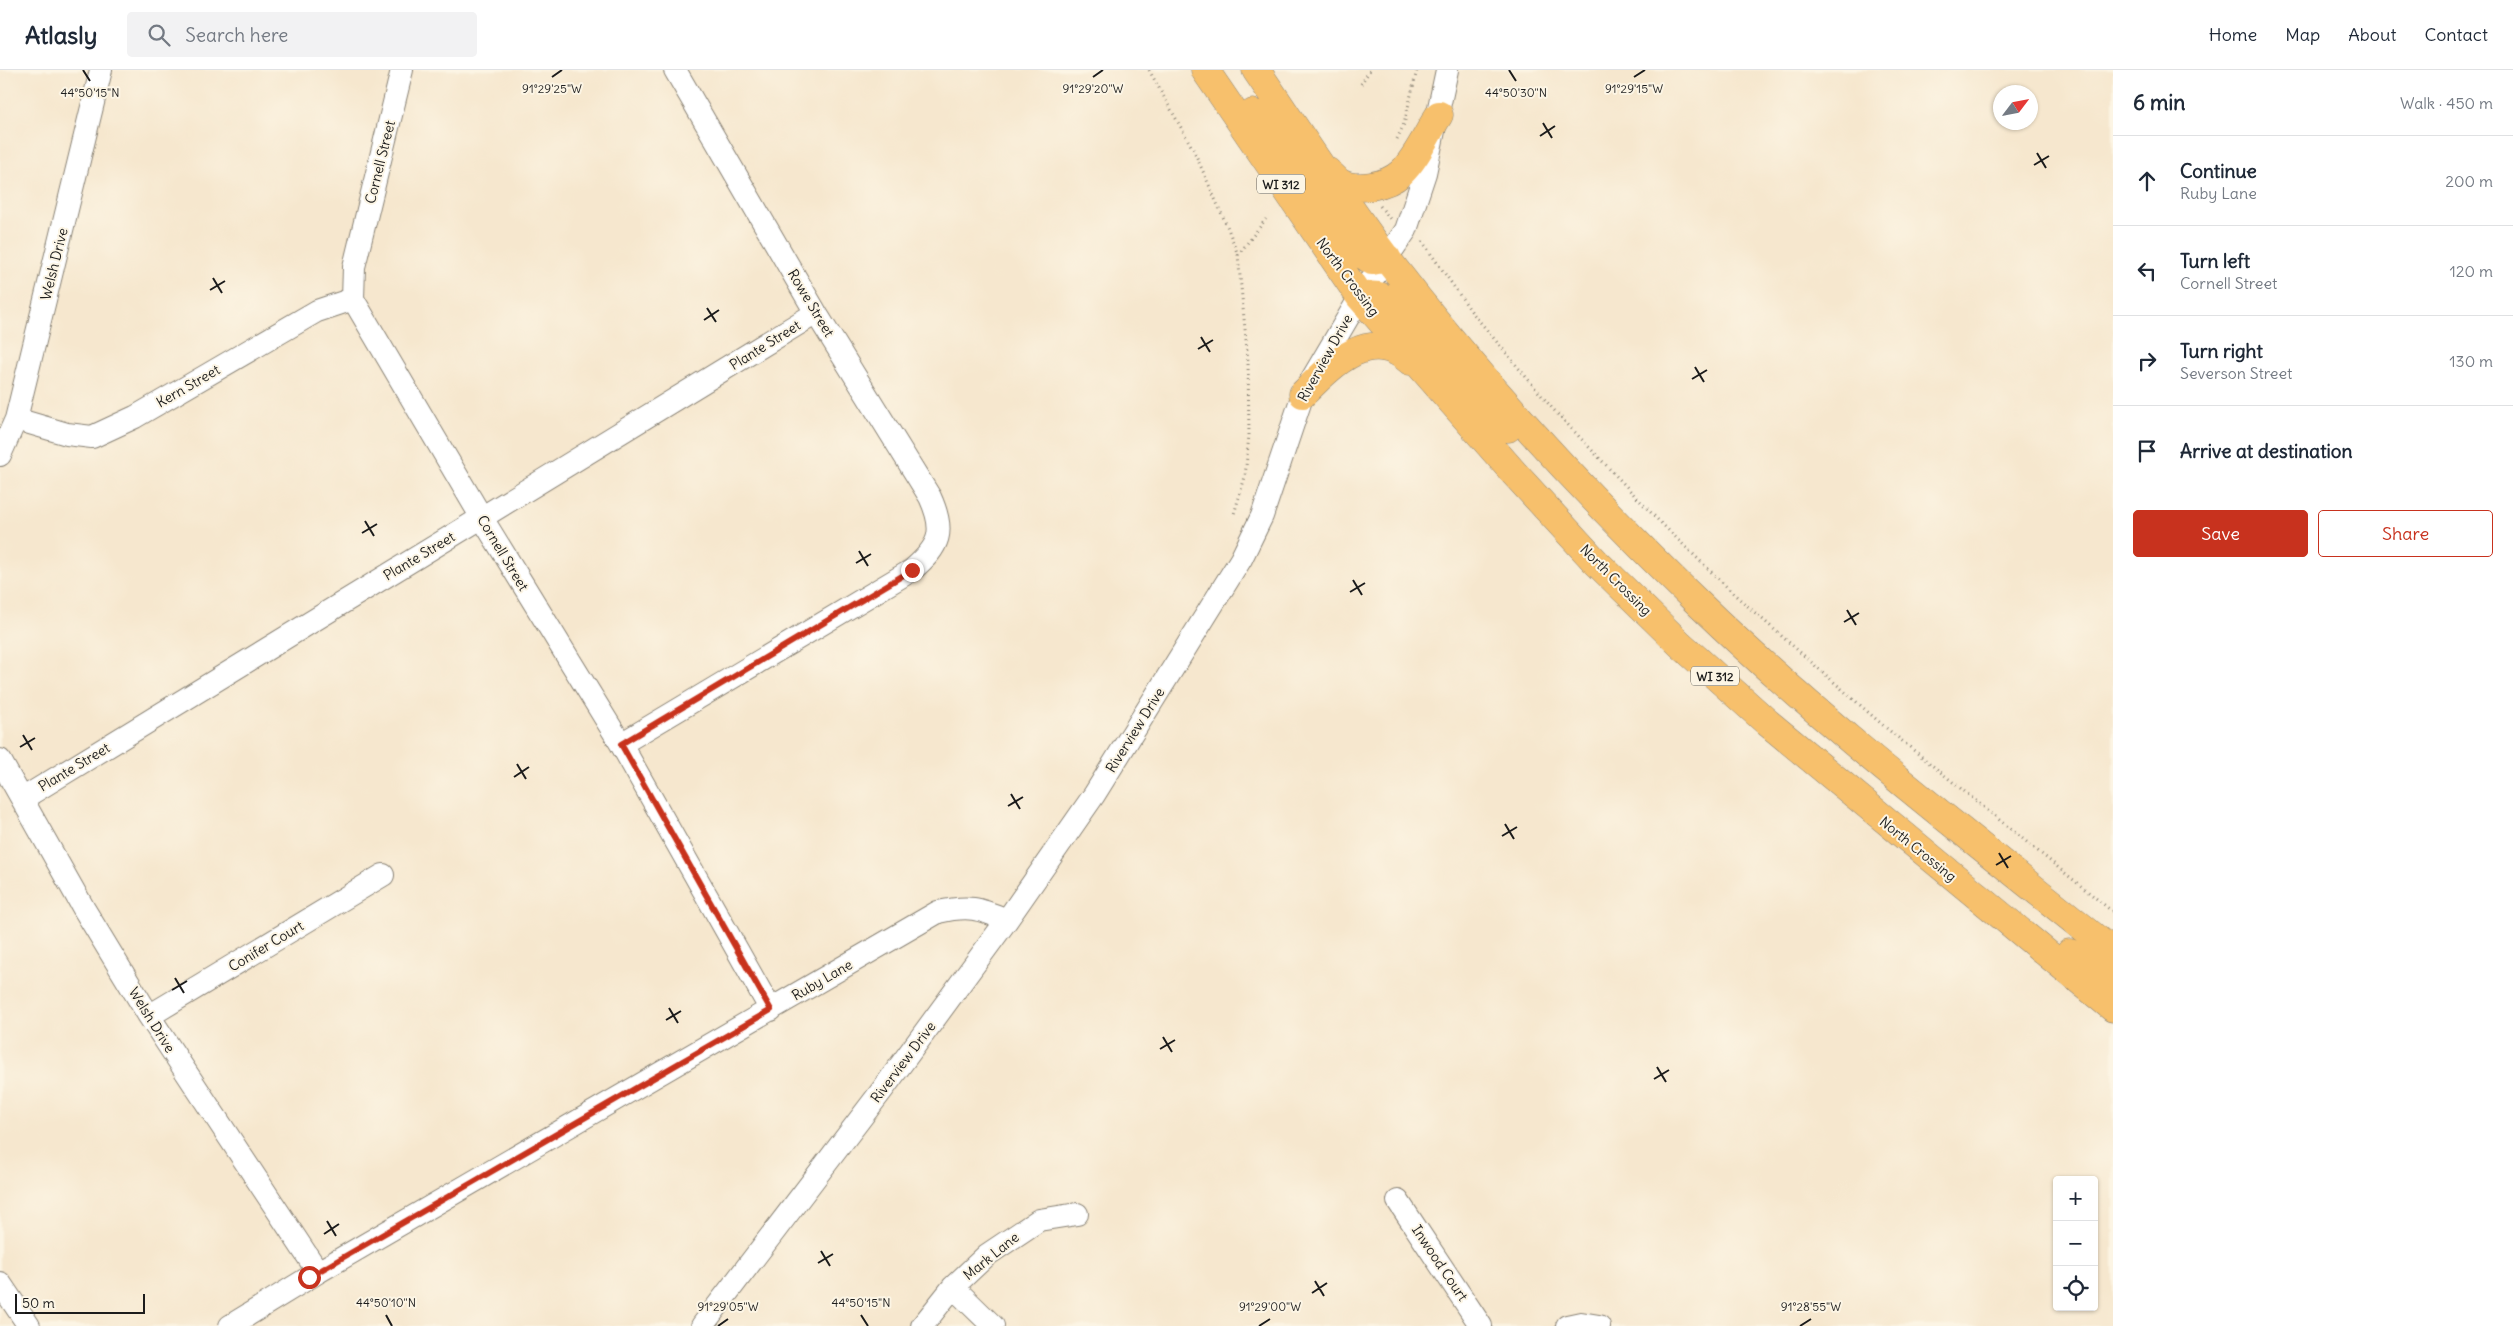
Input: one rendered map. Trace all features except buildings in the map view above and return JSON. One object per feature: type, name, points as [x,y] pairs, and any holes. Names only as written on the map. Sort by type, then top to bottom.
[{"type":"main road","name":"North Crossing","points":[[1205,70],[1360,297],[1594,560],[1680,644],[1776,730],[2113,1008]]},
{"type":"main road","points":[[1218,70],[1360,252],[1372,261],[1387,258]]},
{"type":"main road","name":"WI 312","points":[[1256,70],[1387,258],[1456,344],[1616,521],[1700,605],[1789,686],[2113,952]]},
{"type":"main road","points":[[1320,164],[1339,182],[1352,186],[1371,186],[1400,174],[1439,114]]},
{"type":"main road","points":[[1360,297],[1372,294],[1383,296],[1394,303],[1464,384],[1517,438],[1616,521]]},
{"type":"main road","points":[[1302,394],[1342,359],[1377,346],[1400,351],[1431,379]]},
{"type":"main road","points":[[1951,876],[2113,981]]},
{"type":"street","name":"Welsh Drive","points":[[0,455],[16,419],[101,70]]},
{"type":"street","name":"Cornell Street","points":[[402,70],[354,267],[353,299],[482,518],[621,744],[771,1010]]},
{"type":"street","name":"Rowe Street","points":[[621,744],[912,570],[929,555],[939,538],[938,514],[930,497],[816,313],[675,70]]},
{"type":"street","name":"Riverview Drive","points":[[702,1326],[883,1089],[1007,920],[1094,795],[1241,559],[1262,516],[1302,394],[1360,297],[1406,230],[1425,173],[1447,70]]},
{"type":"street","name":"Kern Street","points":[[16,419],[68,434],[92,437],[135,417],[317,311],[353,299]]},
{"type":"street","name":"Plante Street","points":[[22,799],[816,313]]},
{"type":"street","name":"Welsh Drive","points":[[0,760],[84,909],[149,1016],[318,1272]]},
{"type":"street","name":"Conifer Court","points":[[149,1016],[383,875]]},
{"type":"street","name":"Ruby Lane","points":[[230,1326],[318,1272],[938,912],[963,907],[982,910],[1007,920]]},
{"type":"street","name":"Inwood Court","points":[[1398,1201],[1481,1326]]},
{"type":"street","name":"Mark Lane","points":[[922,1326],[953,1287],[987,1255],[1039,1220],[1077,1214]]},
{"type":"street","points":[[0,1283],[29,1326]]},
{"type":"street","points":[[953,1287],[993,1326]]},
{"type":"street","points":[[1568,1326],[1581,1322],[1599,1326]]},
{"type":"path","points":[[1150,70],[1197,158],[1238,255],[1248,360],[1249,435],[1245,477],[1234,514]]},
{"type":"path","points":[[1361,84],[1370,70]]},
{"type":"path","points":[[1395,144],[1404,124],[1417,70]]},
{"type":"path","points":[[1371,186],[1372,196],[1393,222],[1428,247],[1443,274],[1471,311],[1552,408],[1658,520],[1735,595],[1885,727],[2113,912]]},
{"type":"path","points":[[1238,255],[1266,219]]},
{"type":"route","points":[[309,1277],[771,1010],[762,989],[621,744],[912,570]]}]
